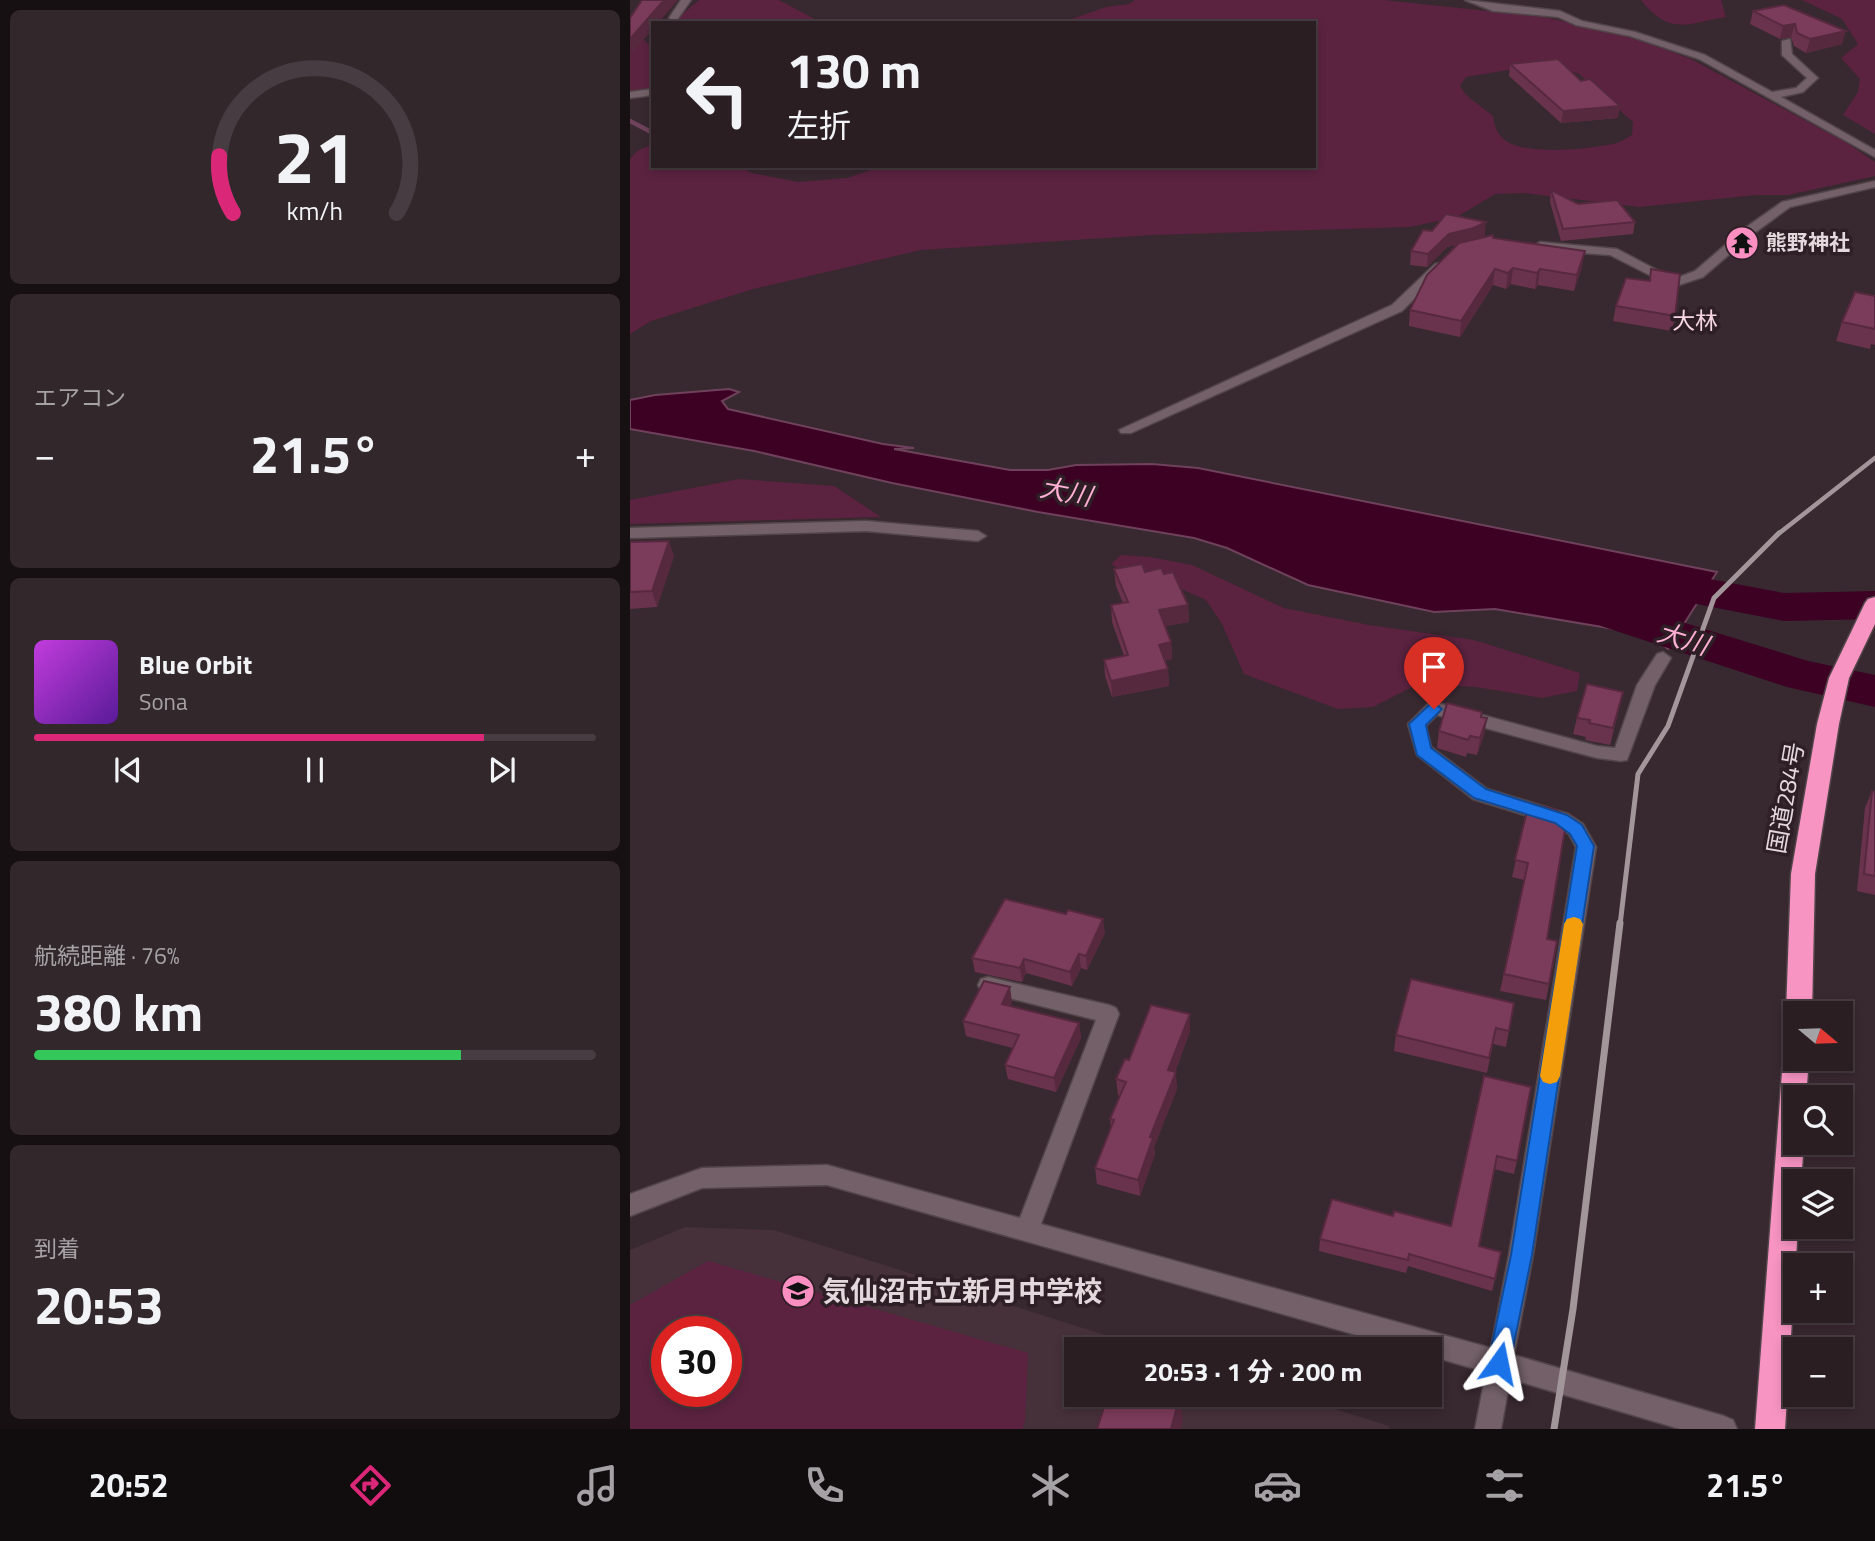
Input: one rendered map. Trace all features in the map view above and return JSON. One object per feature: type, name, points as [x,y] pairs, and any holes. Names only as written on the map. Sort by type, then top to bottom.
[{"type":"highway","name":"国道284号","points":[[1799,1001],[1803,874],[1828,724],[1839,678],[1875,603]]},
{"type":"highway","points":[[1770,1429],[1795,1071]]},
{"type":"street","points":[[674,18],[686,0]]},
{"type":"street","points":[[1470,0],[1493,8],[1560,14],[1579,23],[1632,34],[1702,57],[1875,154]]},
{"type":"street","points":[[1769,96],[1799,90],[1813,78],[1787,55],[1787,41]]},
{"type":"street","points":[[630,95],[651,92]]},
{"type":"street","points":[[1522,245],[1613,252],[1673,283],[1699,274],[1749,231],[1786,204],[1875,184]]},
{"type":"street","points":[[1126,430],[1397,307],[1452,253]]},
{"type":"street","points":[[630,533],[866,526],[978,536]]},
{"type":"street","points":[[1488,1429],[1521,1255],[1586,846],[1576,829],[1561,819],[1480,794],[1423,750],[1417,724],[1434,709],[1597,752],[1621,755],[1646,685],[1663,658]]},
{"type":"street","points":[[984,984],[1109,1014],[1026,1231]]},
{"type":"street","points":[[630,1205],[702,1178],[827,1175],[1499,1363],[1724,1429]]},
{"type":"shaded area","points":[[699,0],[779,0],[818,21],[674,21]]},
{"type":"shaded area","points":[[1135,0],[1383,0],[1544,17],[1628,36],[1691,59],[1847,143],[1875,162],[1875,176],[1788,195],[1756,195],[1639,207],[1524,193],[1495,194],[1457,217],[1410,227],[1153,235],[921,250],[753,289],[651,321],[630,334],[630,159],[637,151],[651,145],[651,168],[742,168],[752,173],[798,182],[847,178],[877,168],[1316,168],[1316,21],[1066,21],[1106,7],[1129,4]],"holes":[[[1550,63],[1579,74],[1633,122],[1632,135],[1616,143],[1573,149],[1527,148],[1502,138],[1496,129],[1493,116],[1466,95],[1460,86],[1466,77]]]},
{"type":"shaded area","points":[[1641,0],[1721,0],[1726,17],[1679,25],[1661,19]]},
{"type":"shaded area","points":[[1802,0],[1875,0],[1875,134],[1843,115],[1858,92],[1860,79],[1841,58],[1858,44],[1842,19]]},
{"type":"shaded area","points":[[643,39],[651,46],[651,88],[630,91],[630,45]]},
{"type":"shaded area","points":[[739,479],[834,486],[881,517],[630,524],[630,500]]},
{"type":"shaded area","points":[[1121,555],[1192,565],[1284,608],[1369,625],[1474,640],[1580,673],[1577,691],[1542,698],[1476,687],[1418,684],[1373,707],[1338,709],[1244,674],[1222,624],[1206,600],[1172,585],[1129,575],[1111,564]]},
{"type":"shaded area","name":"気仙沼市立新月中学校","points":[[685,1227],[774,1230],[1111,1337],[1064,1337],[1064,1407],[1329,1407],[1389,1426],[1389,1429],[630,1429],[630,1250]]},
{"type":"shaded area","points":[[708,1261],[1028,1353],[1025,1421],[1022,1429],[630,1429],[630,1305]]},
{"type":"water","points":[[729,389],[739,392],[722,401],[728,409],[883,444],[914,448],[894,449],[1010,470],[1048,470],[1076,465],[1152,464],[1198,468],[1717,572],[1668,649],[1658,640],[1620,630],[1495,609],[1434,612],[1308,585],[1227,548],[1194,538],[1038,512],[892,483],[754,451],[630,429],[630,400],[655,395]]},
{"type":"building","points":[[642,0],[664,0],[630,39],[630,18]]},
{"type":"building","points":[[1784,5],[1846,31],[1810,39],[1797,33],[1795,24],[1783,26],[1753,11]]},
{"type":"building","points":[[1558,59],[1581,81],[1590,79],[1620,106],[1563,111],[1510,64]]},
{"type":"building","points":[[1551,190],[1578,204],[1617,200],[1635,222],[1563,229]]},
{"type":"building","points":[[1446,214],[1486,222],[1449,234],[1428,254],[1411,251],[1423,230],[1432,231]]},
{"type":"building","points":[[1493,235],[1493,238],[1585,251],[1577,275],[1540,269],[1537,273],[1513,268],[1508,273],[1495,269],[1461,321],[1410,310],[1427,275],[1459,243]]},
{"type":"building","points":[[1651,269],[1680,274],[1675,316],[1616,306],[1626,278],[1650,281]]},
{"type":"building","points":[[1855,292],[1875,296],[1875,329],[1842,322]]},
{"type":"building","points":[[669,541],[652,591],[630,592],[630,542]]},
{"type":"building","points":[[1142,564],[1145,572],[1161,568],[1164,574],[1173,572],[1188,605],[1159,610],[1171,642],[1159,645],[1168,669],[1111,681],[1104,660],[1128,655],[1111,605],[1128,602],[1114,569]]},
{"type":"building","points":[[1587,684],[1623,692],[1613,728],[1577,718]]},
{"type":"building","points":[[1447,703],[1482,712],[1481,717],[1487,718],[1480,738],[1470,736],[1468,740],[1439,731]]},
{"type":"building","points":[[1872,791],[1875,792],[1875,876],[1864,874]]},
{"type":"building","points":[[1529,803],[1556,810],[1567,817],[1547,939],[1557,941],[1549,984],[1504,974],[1528,863],[1515,860]]},
{"type":"building","points":[[1005,899],[1066,914],[1068,910],[1103,919],[1086,956],[1079,954],[1070,972],[1024,959],[1020,968],[972,958]]},
{"type":"building","points":[[1411,979],[1514,1003],[1509,1031],[1496,1028],[1489,1058],[1396,1035]]},
{"type":"building","points":[[984,981],[1010,987],[1002,1004],[1079,1023],[1054,1078],[1005,1065],[1019,1035],[963,1021]]},
{"type":"building","points":[[1151,1005],[1190,1014],[1168,1070],[1176,1072],[1150,1137],[1153,1138],[1138,1180],[1095,1168],[1114,1120],[1110,1119],[1126,1082],[1116,1079],[1125,1059],[1129,1060]]},
{"type":"building","points":[[1484,1076],[1531,1087],[1517,1161],[1497,1156],[1479,1246],[1501,1252],[1495,1279],[1409,1254],[1408,1260],[1320,1239],[1332,1199],[1393,1216],[1394,1211],[1451,1226]]},
{"type":"building","points":[[1104,1407],[1177,1407],[1171,1429],[1097,1429]]},
{"type":"waterway","points":[[630,121],[651,132]]},
{"type":"waterway","name":"大川","points":[[1640,580],[1784,607],[1875,605]]},
{"type":"waterway","name":"大川","points":[[1617,616],[1803,676],[1875,691]]},
{"type":"railway","points":[[1777,535],[1875,458]]},
{"type":"railway","points":[[1620,925],[1638,774],[1668,726],[1714,598],[1777,535]]},
{"type":"railway","points":[[1554,1429],[1573,1309],[1620,923]]},
{"type":"slow traffic","points":[[1550,1076],[1574,924]]},
{"type":"place","name":"熊野神社","points":[[1742,243]]},
{"type":"place","name":"気仙沼市立新月中学校","points":[[798,1291]]},
{"type":"district","name":"大林","points":[[1695,321]]},
{"type":"route","points":[[1434,709],[1417,724],[1423,750],[1480,794],[1561,819],[1576,829],[1586,846],[1521,1255],[1499,1363]]}]
